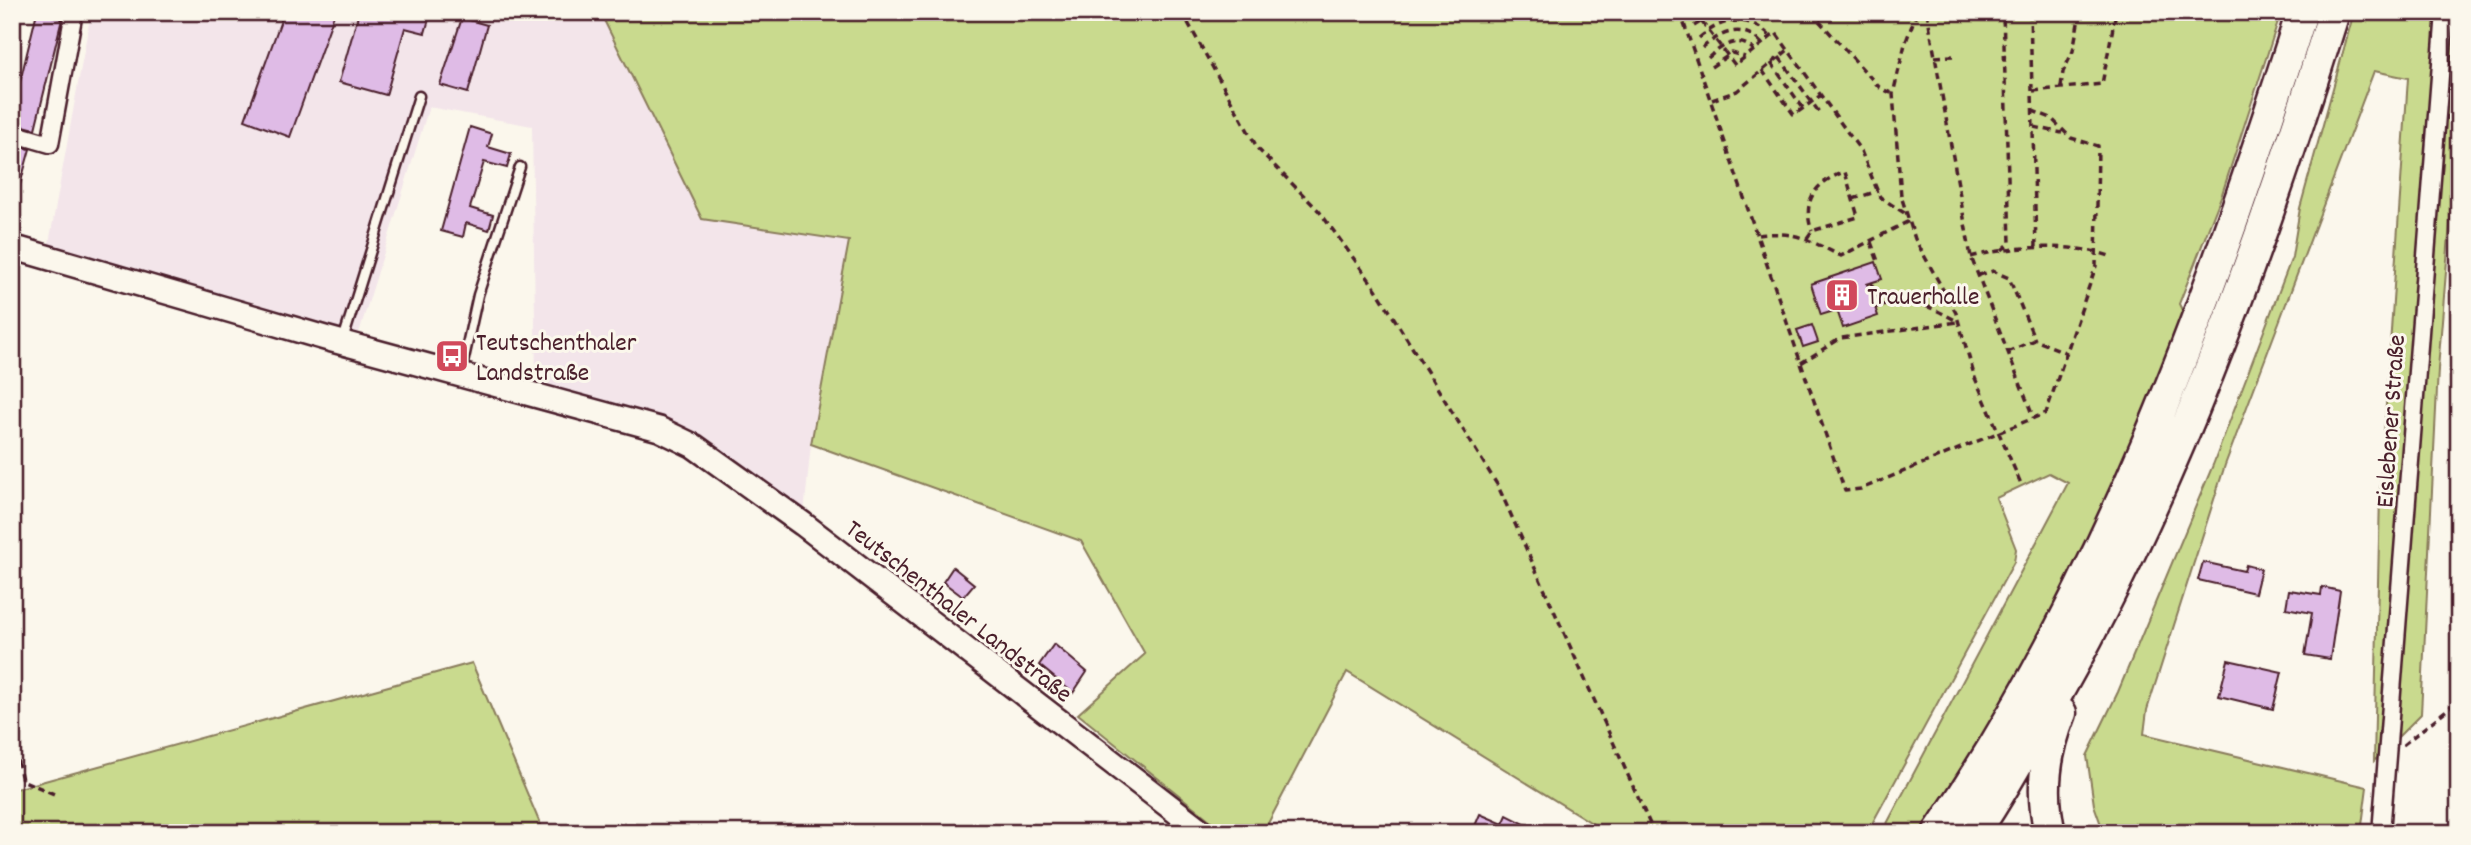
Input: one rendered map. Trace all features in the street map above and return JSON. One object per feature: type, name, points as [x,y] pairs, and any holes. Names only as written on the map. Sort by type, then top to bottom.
[{"type":"highway","points":[[1938,833],[2041,661],[2077,595],[2127,491],[2198,319],[2254,166],[2302,12]]},
{"type":"highway","points":[[1974,833],[2055,697],[2109,596],[2154,501],[2221,343],[2285,169],[2334,12]]},
{"type":"highway","points":[[2050,833],[2044,799],[2048,753],[2109,596]]},
{"type":"street","points":[[12,133],[50,144],[75,12]]},
{"type":"street","name":"Eislebener Straße","points":[[2381,833],[2445,12]]},
{"type":"street","name":"Teutschenthaler Landstraße","points":[[12,247],[659,429],[695,446],[803,524],[1204,833]]},
{"type":"lane","points":[[342,342],[419,96]]},
{"type":"lane","points":[[460,375],[478,295],[520,167]]},
{"type":"path","points":[[1182,12],[1258,149],[1319,211],[1376,289],[1498,486],[1654,833]]},
{"type":"path","points":[[1680,12],[1845,491],[1861,489],[2046,414],[2096,266],[2098,146],[2065,134],[2034,127]]},
{"type":"path","points":[[1694,12],[1735,65],[1776,33],[1861,151],[1880,197],[1906,215]]},
{"type":"path","points":[[1695,26],[1717,12]]},
{"type":"path","points":[[1752,12],[1767,20]]},
{"type":"path","points":[[1811,12],[1880,88],[1893,94]]},
{"type":"path","points":[[1917,12],[1905,44],[1893,94],[1901,196],[1906,215],[1958,322],[1975,378],[2022,485]]},
{"type":"path","points":[[1927,12],[1971,257],[2034,419]]},
{"type":"path","points":[[2002,250],[2010,243],[2003,12]]},
{"type":"path","points":[[2030,12],[2036,248]]},
{"type":"path","points":[[2061,88],[2063,72],[2073,51],[2080,12]]},
{"type":"path","points":[[2033,91],[2102,84],[2116,12]]},
{"type":"path","points":[[1699,38],[1723,22],[1741,20],[1758,26],[1771,37]]},
{"type":"path","points":[[1702,48],[1726,32],[1739,31],[1752,35],[1762,44]]},
{"type":"path","points":[[1708,58],[1721,47],[1738,42],[1754,50]]},
{"type":"path","points":[[1711,100],[1737,91],[1788,50]]},
{"type":"path","points":[[1712,67],[1727,54],[1736,53],[1745,57]]},
{"type":"path","points":[[1935,57],[1953,56]]},
{"type":"path","points":[[1779,57],[1819,112]]},
{"type":"path","points":[[1771,64],[1803,108]]},
{"type":"path","points":[[1762,71],[1794,115],[1821,95]]},
{"type":"path","points":[[2033,111],[2051,118],[2065,134]]},
{"type":"path","points":[[1807,238],[1812,231],[1858,217],[1845,172],[1828,177],[1815,190],[1808,206],[1812,231]]},
{"type":"path","points":[[1853,199],[1878,191]]},
{"type":"path","points":[[1758,235],[1784,233],[1807,238],[1841,256],[1909,221]]},
{"type":"path","points":[[1871,242],[1879,264]]},
{"type":"path","points":[[1971,257],[2002,250],[2036,248],[2097,251],[2112,257]]},
{"type":"path","points":[[1978,275],[1993,271],[2009,278],[2035,340],[2067,353]]},
{"type":"path","points":[[1871,282],[1877,307],[1902,300],[1917,302],[1958,322]]},
{"type":"path","points":[[1801,364],[1841,338],[1958,322]]},
{"type":"path","points":[[2007,352],[2035,340]]},
{"type":"path","points":[[2387,759],[2459,700]]},
{"type":"path","points":[[12,737],[22,780],[54,793]]},
{"type":"shaded area","points":[[91,12],[600,12],[702,219],[850,241],[811,444],[804,514],[712,447],[536,386],[532,126],[429,107],[358,336],[48,249]]},
{"type":"green space","points":[[600,12],[2281,12],[2222,194],[2179,304],[2187,320],[2154,396],[2049,619],[1988,727],[1922,833],[1882,833],[2068,483],[2049,473],[1996,498],[2016,549],[2014,562],[1867,833],[1608,833],[1347,672],[1263,833],[1226,833],[1078,714],[1145,654],[1081,541],[811,444],[849,241],[702,219]]},
{"type":"green space","points":[[2354,12],[2459,12],[2459,114],[2438,369],[2421,714],[2374,761],[2380,494],[2408,78],[2374,71],[2225,465],[2147,710],[2144,734],[2367,787],[2361,833],[2104,833],[2094,805],[2087,756],[2118,692],[2213,465],[2292,257],[2300,208]]},
{"type":"green space","points":[[472,663],[544,833],[12,833],[12,790]]},
{"type":"building","points":[[37,12],[62,19],[35,129],[12,123],[12,88],[18,90]]},
{"type":"building","points":[[284,12],[335,12],[290,137],[245,120]]},
{"type":"building","points":[[359,12],[431,12],[425,33],[405,28],[386,95],[339,82]]},
{"type":"building","points":[[462,18],[487,25],[468,93],[440,85]]},
{"type":"building","points":[[470,127],[492,134],[488,147],[511,154],[507,168],[484,162],[470,208],[493,215],[489,230],[466,223],[463,237],[441,231]]},
{"type":"building","points":[[12,144],[30,149],[16,199],[12,198]]},
{"type":"building","name":"Trauerhalle","points":[[1876,262],[1882,279],[1867,284],[1878,316],[1843,328],[1837,310],[1821,315],[1811,284]]},
{"type":"building","points":[[1812,325],[1818,342],[1803,347],[1797,330]]},
{"type":"building","points":[[2203,562],[2244,571],[2246,565],[2261,569],[2255,593],[2198,580]]},
{"type":"building","points":[[953,567],[974,584],[963,597],[943,582]]},
{"type":"building","points":[[2322,587],[2340,591],[2330,659],[2305,655],[2312,613],[2286,608],[2289,590],[2321,595]]},
{"type":"building","points":[[1054,644],[1087,672],[1073,693],[1039,665]]},
{"type":"building","points":[[2228,660],[2282,672],[2273,709],[2219,696]]},
{"type":"building","points":[[1480,814],[1503,824],[1507,815],[1543,833],[1472,833]]},
{"type":"place","name":"Trauerhalle","points":[[1842,295]]},
{"type":"place","name":"Teutschenthaler Landstraße","points":[[452,356]]}]
